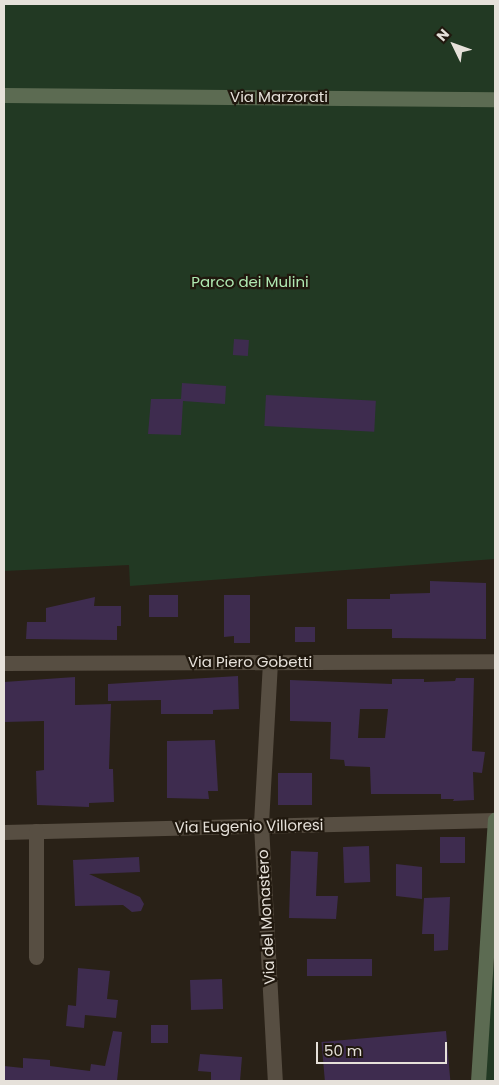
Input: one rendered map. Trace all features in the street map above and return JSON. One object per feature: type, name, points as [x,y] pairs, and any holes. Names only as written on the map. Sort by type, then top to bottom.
[{"type":"street","name":"Via Marzorati","points":[[4,95],[495,99]]},
{"type":"street","name":"Via Piero Gobetti","points":[[4,662],[495,661]]},
{"type":"street","name":"Via del Monastero","points":[[270,662],[261,825],[274,1081]]},
{"type":"street","name":"Via Eugenio Villoresi","points":[[4,832],[495,820]]},
{"type":"street","points":[[478,1081],[495,820]]},
{"type":"street","points":[[36,831],[36,957]]},
{"type":"green space","name":"Parco dei Mulini","points":[[4,4],[495,4],[495,559],[130,586],[129,565],[4,571]]},
{"type":"green space","points":[[495,943],[495,1081],[483,1081],[491,1003]]},
{"type":"building","points":[[234,339],[249,340],[248,356],[233,355]]},
{"type":"building","points":[[182,383],[226,386],[225,404],[183,401],[181,435],[148,434],[151,399],[181,399]]},
{"type":"building","points":[[266,395],[376,401],[374,432],[264,426]]},
{"type":"building","points":[[430,581],[486,583],[486,639],[392,638],[392,629],[347,629],[347,599],[390,599],[390,594],[430,593]]},
{"type":"building","points":[[149,595],[178,595],[178,617],[149,617]]},
{"type":"building","points":[[224,595],[250,595],[250,643],[234,643],[234,636],[224,637]]},
{"type":"building","points":[[95,597],[94,606],[121,606],[121,626],[117,626],[117,640],[26,639],[27,622],[46,622],[46,608]]},
{"type":"building","points":[[295,627],[315,627],[315,642],[295,642]]},
{"type":"building","points":[[238,676],[239,709],[213,710],[213,714],[161,714],[161,700],[108,701],[108,684]]},
{"type":"building","points":[[75,677],[75,705],[111,704],[109,769],[113,769],[114,802],[89,803],[89,807],[37,805],[36,771],[44,770],[44,721],[4,722],[4,682]]},
{"type":"building","points":[[456,678],[474,678],[472,751],[485,752],[482,773],[473,772],[474,800],[453,801],[454,799],[441,799],[441,794],[371,794],[370,767],[345,766],[344,760],[330,759],[331,722],[290,721],[290,680],[392,684],[392,679],[424,679],[424,682],[455,681]],"holes":[[[360,709],[388,709],[385,738],[358,738]]]},
{"type":"building","points":[[215,740],[218,791],[208,791],[209,799],[167,798],[167,741]]},
{"type":"building","points":[[278,773],[312,773],[312,805],[278,805]]},
{"type":"building","points":[[440,837],[465,837],[465,863],[440,863]]},
{"type":"building","points":[[369,846],[370,882],[344,883],[343,847]]},
{"type":"building","points":[[291,851],[318,852],[316,896],[338,896],[336,919],[289,918]]},
{"type":"building","points":[[139,857],[140,872],[89,874],[140,897],[144,904],[141,911],[132,912],[123,905],[75,906],[73,860]]},
{"type":"building","points":[[396,864],[422,867],[422,899],[396,896]]},
{"type":"building","points":[[450,897],[448,950],[434,951],[434,934],[422,934],[424,898]]},
{"type":"building","points":[[307,959],[372,959],[372,976],[307,976]]},
{"type":"building","points":[[78,968],[110,971],[107,999],[118,1000],[116,1018],[85,1015],[84,1028],[66,1026],[68,1005],[76,1006]]},
{"type":"building","points":[[222,979],[223,1009],[191,1010],[190,980]]},
{"type":"building","points":[[151,1025],[168,1025],[168,1043],[151,1043]]},
{"type":"building","points":[[113,1031],[122,1032],[117,1081],[4,1081],[4,1066],[23,1068],[23,1058],[50,1060],[50,1066],[90,1071],[91,1064],[105,1066]]},
{"type":"building","points":[[446,1031],[450,1081],[325,1081],[321,1042]]},
{"type":"building","points":[[200,1054],[242,1057],[240,1081],[211,1081],[211,1072],[198,1071]]}]
